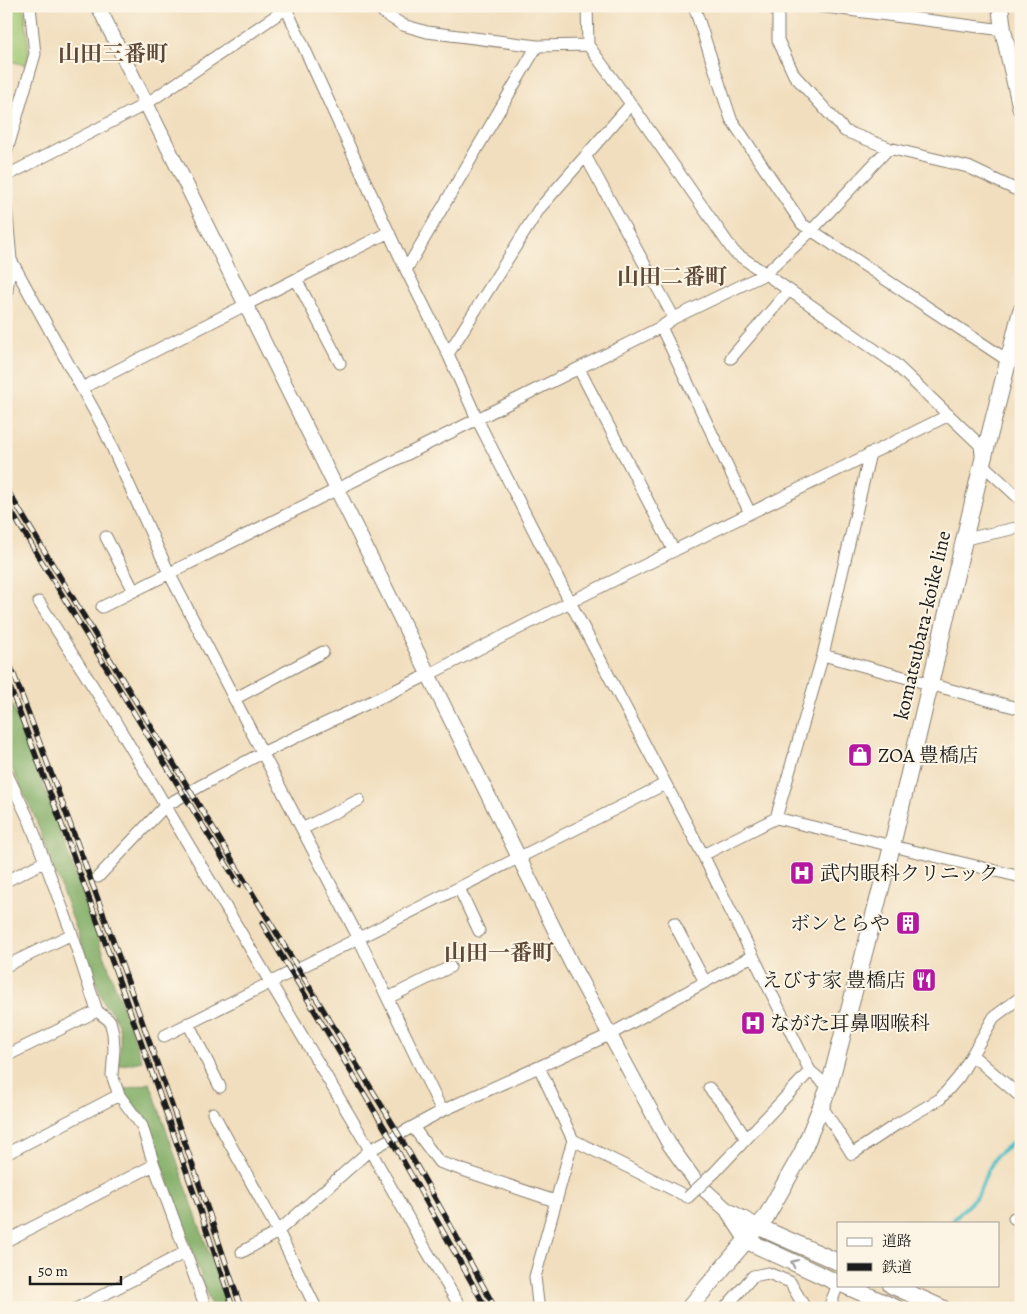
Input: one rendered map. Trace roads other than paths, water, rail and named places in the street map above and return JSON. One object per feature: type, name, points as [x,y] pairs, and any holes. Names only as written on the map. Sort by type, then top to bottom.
[{"type":"main road","points":[[1000,6],[1003,30],[1021,109]]},
{"type":"main road","name":"komatsubara-koike line","points":[[689,1308],[748,1241],[785,1186],[802,1154],[828,1086],[890,854],[1007,360],[1021,311]]},
{"type":"main road","points":[[759,1227],[837,1262]]},
{"type":"main road","points":[[748,1241],[837,1283]]},
{"type":"main road","points":[[846,1286],[896,1308]]},
{"type":"main road","points":[[894,1286],[942,1308]]},
{"type":"street","points":[[6,154],[36,54],[30,6]]},
{"type":"street","points":[[98,6],[335,490],[570,963],[668,1144],[698,1183],[726,1209],[748,1241]]},
{"type":"street","points":[[378,6],[384,14],[412,29],[428,32],[537,46],[588,45]]},
{"type":"street","points":[[587,6],[588,45],[734,252],[894,363],[980,445],[982,464],[1021,500]]},
{"type":"street","points":[[694,6],[731,120],[802,224],[1007,360]]},
{"type":"street","points":[[778,6],[778,40],[794,76],[845,131],[889,148],[968,167],[1021,192]]},
{"type":"street","points":[[818,6],[1003,30]]},
{"type":"street","points":[[6,176],[146,104],[287,7],[388,232],[477,418],[570,602],[703,855],[810,1071],[828,1086]]},
{"type":"street","points":[[406,270],[537,46]]},
{"type":"street","points":[[448,354],[539,210],[631,104]]},
{"type":"street","points":[[102,607],[477,418],[579,369],[661,327],[674,318],[765,274],[811,231],[889,148]]},
{"type":"street","points":[[586,157],[674,318]]},
{"type":"street","points":[[6,205],[11,260],[6,298]]},
{"type":"street","points":[[82,388],[388,232]]},
{"type":"street","points":[[11,260],[102,425],[169,573],[358,937],[442,1111]]},
{"type":"street","points":[[296,279],[340,363]]},
{"type":"street","points":[[731,358],[789,290]]},
{"type":"street","points":[[661,327],[750,513]]},
{"type":"street","points":[[579,369],[674,551]]},
{"type":"street","points":[[98,877],[165,806],[262,753],[428,675],[570,602],[949,414]]},
{"type":"street","points":[[776,818],[823,655],[870,453]]},
{"type":"street","points":[[965,539],[1021,527]]},
{"type":"street","points":[[106,537],[134,591]]},
{"type":"street","points":[[39,602],[115,721],[370,1150],[461,1308]]},
{"type":"street","points":[[234,699],[323,652]]},
{"type":"street","points":[[823,655],[1021,709]]},
{"type":"street","points":[[6,772],[10,788],[30,822],[72,934],[97,1011],[110,1020],[114,1033],[112,1075],[119,1095],[142,1126],[154,1165],[206,1308]]},
{"type":"street","points":[[164,1036],[665,784]]},
{"type":"street","points":[[302,829],[359,800]]},
{"type":"street","points":[[703,855],[776,818],[1021,877]]},
{"type":"street","points":[[6,881],[44,862]]},
{"type":"street","points":[[459,888],[479,931]]},
{"type":"street","points":[[674,923],[705,982]]},
{"type":"street","points":[[6,966],[72,934]]},
{"type":"street","points":[[242,1252],[278,1231],[370,1150],[442,1111],[609,1035],[752,956]]},
{"type":"street","points":[[388,998],[450,968]]},
{"type":"street","points":[[821,1105],[852,1154],[940,1099],[958,1077],[994,1017],[1021,997]]},
{"type":"street","points":[[6,1056],[97,1011]]},
{"type":"street","points":[[188,1023],[220,1087]]},
{"type":"street","points":[[972,1055],[1021,1098]]},
{"type":"street","points":[[539,1067],[573,1140],[688,1197],[715,1172],[810,1071]]},
{"type":"street","points":[[709,1088],[727,1109],[746,1139]]},
{"type":"street","points":[[6,1154],[119,1095]]},
{"type":"street","points":[[213,1113],[278,1231],[316,1308]]},
{"type":"street","points":[[413,1127],[439,1162],[555,1201]]},
{"type":"street","points":[[540,1308],[535,1277],[573,1140]]},
{"type":"street","points":[[6,1241],[154,1165]]},
{"type":"street","points":[[726,1209],[759,1227]]},
{"type":"street","points":[[78,1308],[186,1252]]},
{"type":"street","points":[[725,1308],[753,1276],[768,1273],[790,1282],[805,1308]]},
{"type":"street","points":[[829,1308],[837,1286]]},
{"type":"waterway","points":[[953,1222],[978,1195],[987,1172],[997,1155],[1021,1136]]},
{"type":"waterway","points":[[905,1308],[912,1299]]},
{"type":"railway","points":[[6,488],[394,1126],[495,1308]]},
{"type":"railway","points":[[6,503],[239,885]]},
{"type":"railway","points":[[6,654],[127,980],[241,1308]]},
{"type":"railway","points":[[6,677],[123,991],[233,1308]]},
{"type":"railway","points":[[262,923],[387,1132],[486,1308]]},
{"type":"place","name":"ZOA 豊橋店","points":[[860,755]]},
{"type":"place","name":"武内眼科クリニック","points":[[802,873]]},
{"type":"place","name":"ボンとらや","points":[[908,923]]},
{"type":"place","name":"えびす家 豊橋店","points":[[924,980]]},
{"type":"place","name":"ながた耳鼻咽喉科","points":[[753,1023]]},
{"type":"district","name":"山田三番町","points":[[113,53]]},
{"type":"district","name":"山田二番町","points":[[672,276]]},
{"type":"district","name":"山田一番町","points":[[499,952]]}]
